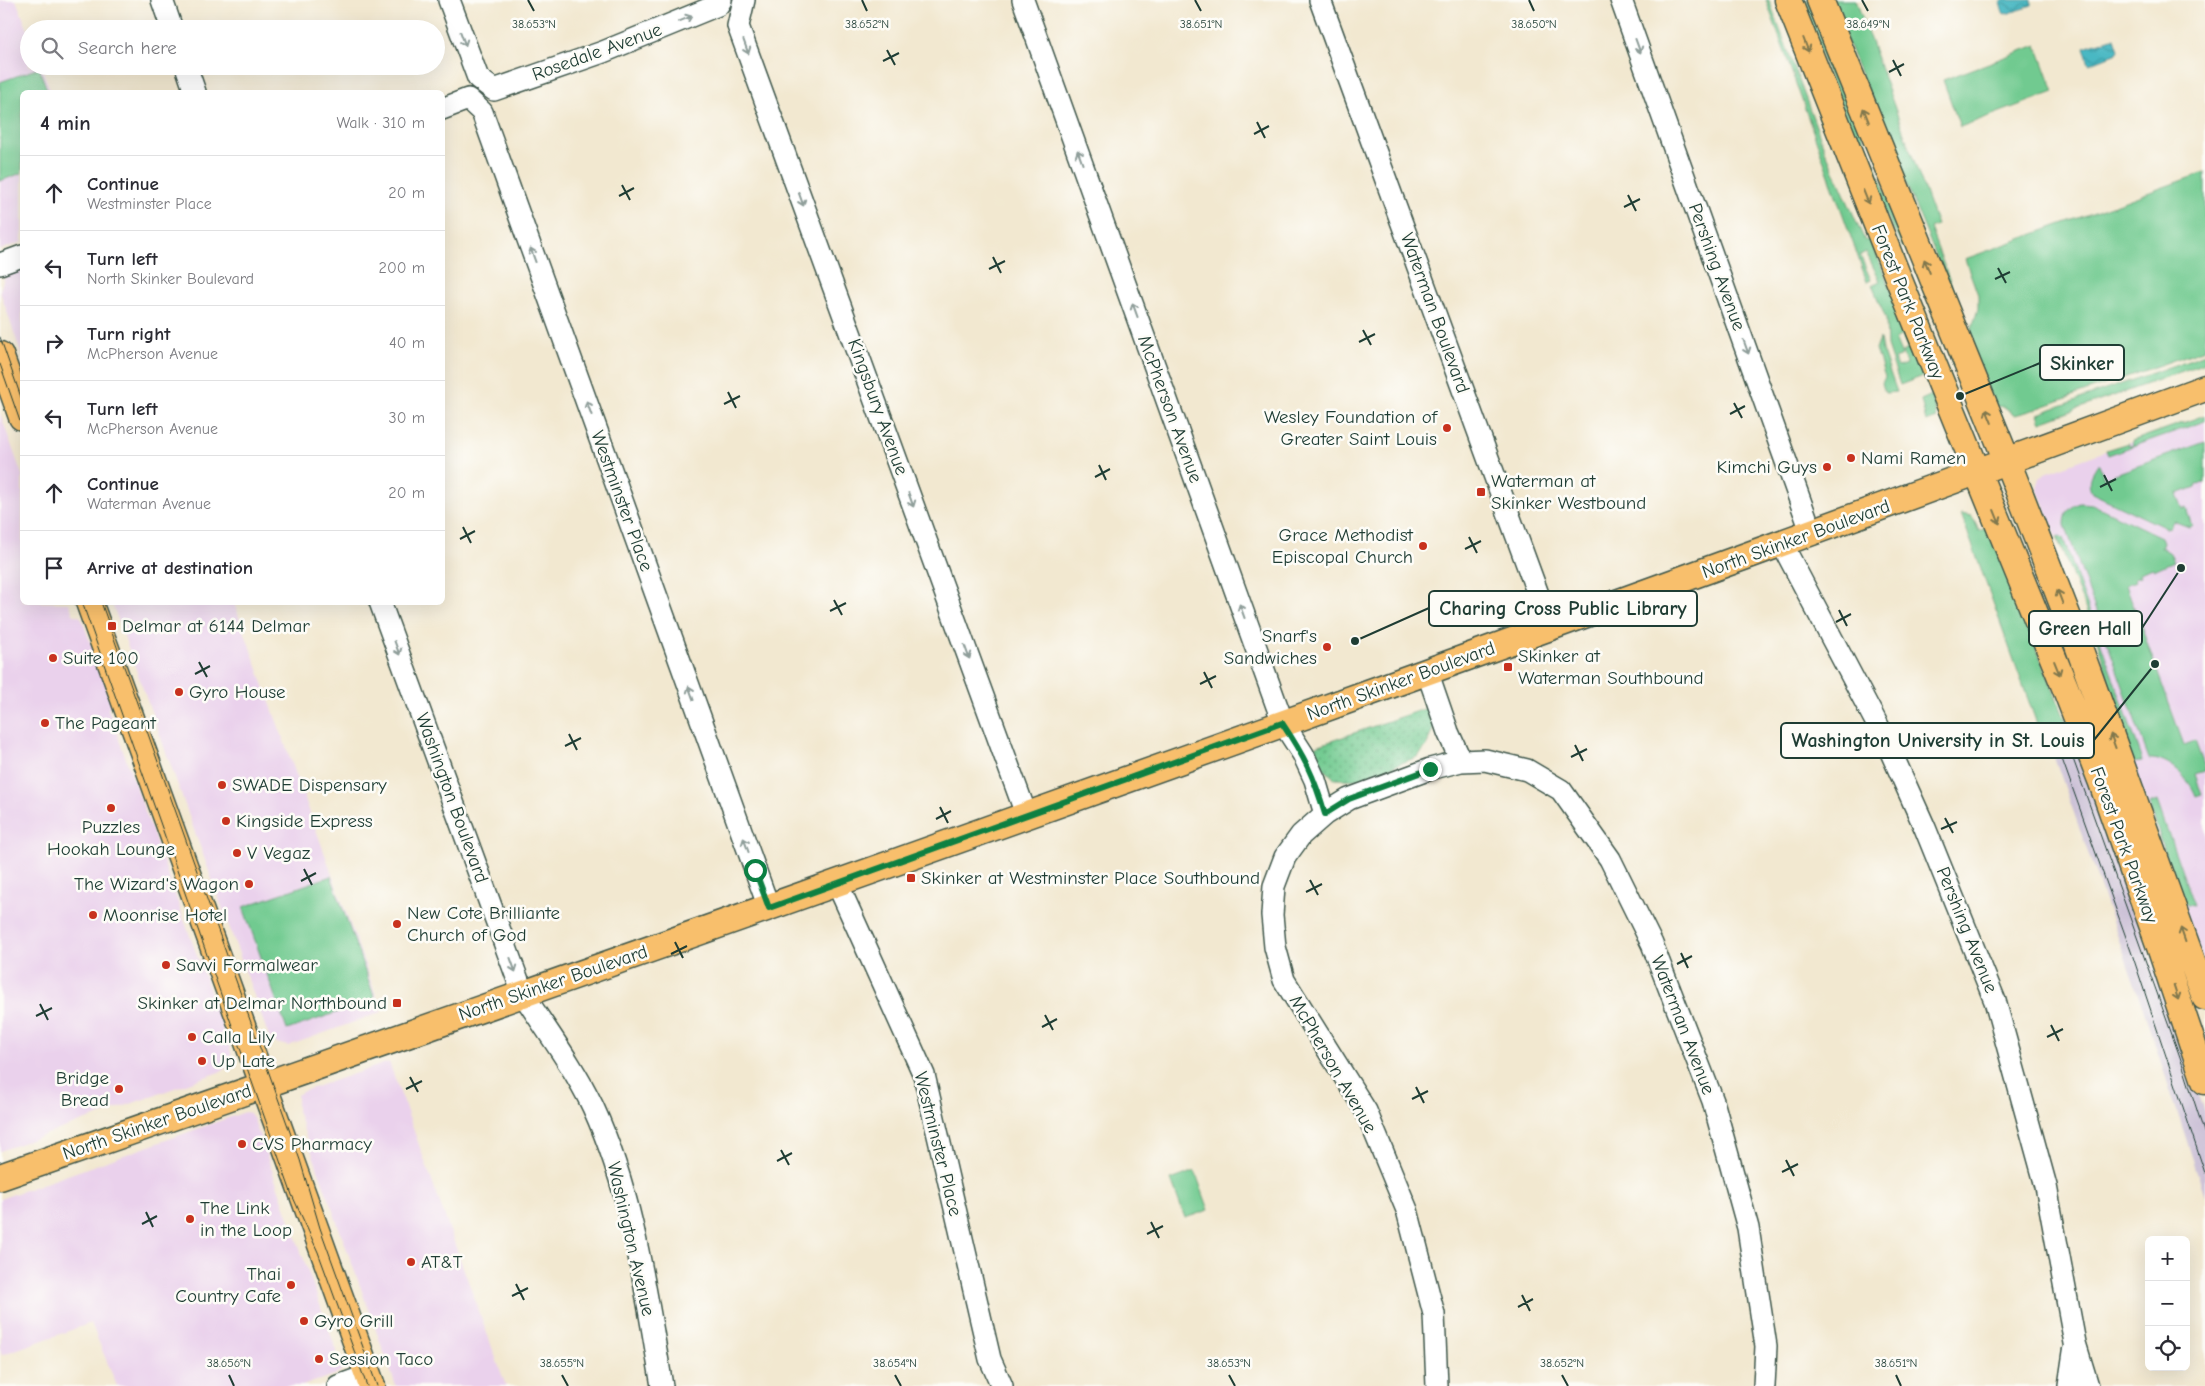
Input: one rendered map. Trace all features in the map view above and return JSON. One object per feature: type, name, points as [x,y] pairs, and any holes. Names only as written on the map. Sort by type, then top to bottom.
[{"type":"main road","name":"Forest Park Parkway","points":[[1788,0],[2101,780],[2205,1081]]},
{"type":"main road","name":"Forest Park Parkway","points":[[1820,0],[2007,461],[2069,620],[2205,997]]},
{"type":"main road","points":[[0,355],[20,411]]},
{"type":"main road","name":"North Skinker Boulevard","points":[[0,1177],[769,908],[1026,814],[1812,534],[2205,388]]},
{"type":"main road","points":[[90,605],[370,1381]]},
{"type":"street","points":[[162,0],[169,20]]},
{"type":"street","name":"Rosedale Avenue","points":[[448,0],[478,78],[494,90],[603,52],[720,3]]},
{"type":"street","name":"Kingsbury Avenue","points":[[744,0],[738,26],[1026,814]]},
{"type":"street","name":"McPherson Avenue","points":[[1023,0],[1282,723],[1303,754],[1315,780],[1325,814]]},
{"type":"street","name":"Waterman Boulevard","points":[[1320,0],[1550,627]]},
{"type":"street","name":"Pershing Avenue","points":[[1621,0],[1812,534]]},
{"type":"street","points":[[189,75],[194,90]]},
{"type":"street","name":"Westminster Place","points":[[445,108],[468,100],[482,112],[769,908]]},
{"type":"street","points":[[0,264],[20,257]]},
{"type":"street","name":"Pershing Avenue","points":[[1782,544],[1886,740],[1925,828],[1996,1001],[2046,1186],[2075,1343],[2088,1386]]},
{"type":"street","name":"Washington Boulevard","points":[[381,605],[523,994]]},
{"type":"street","points":[[1427,671],[1460,761]]},
{"type":"street","name":"Waterman Avenue","points":[[1389,784],[1460,761],[1486,760],[1527,770],[1561,790],[1610,859],[1652,944],[1713,1101],[1748,1228],[1766,1346],[1764,1386]]},
{"type":"street","name":"McPherson Avenue","points":[[1389,784],[1349,799],[1325,814],[1301,835],[1285,856],[1274,886],[1272,915],[1275,947],[1284,980],[1366,1111],[1407,1210],[1434,1314],[1437,1386]]},
{"type":"street","name":"Westminster Place","points":[[837,882],[924,1075],[990,1359],[1002,1386]]},
{"type":"street","name":"Washington Avenue","points":[[523,994],[560,1050],[592,1106],[618,1171],[644,1281],[662,1386]]},
{"type":"street","name":"Pershing Avenue","points":[[2069,1386],[2075,1343]]},
{"type":"street","points":[[338,1386],[370,1381]]},
{"type":"shaded area","points":[[0,0],[16,0],[24,20],[20,20],[20,75],[44,75],[50,90],[20,90],[20,243],[0,250]]},
{"type":"shaded area","points":[[20,269],[20,350],[0,291],[4,278],[11,272]]},
{"type":"shaded area","points":[[0,413],[20,469],[20,605],[70,605],[73,614],[81,617],[112,701],[108,709],[229,1044],[232,1058],[226,1068],[219,1072],[0,1151]]},
{"type":"shaded area","points":[[2205,415],[2205,967],[2130,757],[2095,633],[2037,488],[2040,478],[2045,473]]},
{"type":"shaded area","points":[[113,605],[235,605],[382,1012],[288,1046],[272,1042]]},
{"type":"shaded area","points":[[2073,739],[2205,1112],[2205,1196],[2143,1008],[2051,748]]},
{"type":"shaded area","points":[[389,1062],[506,1386],[396,1386],[297,1111],[297,1095],[304,1091]]},
{"type":"shaded area","points":[[245,1112],[250,1113],[254,1120],[343,1369],[337,1374],[302,1386],[117,1386],[91,1323],[1,1355],[0,1199]]},
{"type":"green space","points":[[1766,0],[1769,0],[1825,150],[1865,241],[1870,239],[1926,375],[1900,385],[1887,346],[1886,319],[1872,285],[1880,281],[1866,252],[1860,255],[1871,280],[1867,282]],"holes":[[[1902,335],[1908,349],[1902,352],[1906,364],[1898,367],[1894,359],[1902,356],[1895,339]]]},
{"type":"green space","points":[[1799,0],[1809,0],[1907,246],[1903,248],[1880,204]]},
{"type":"green space","points":[[1830,0],[1856,0],[1937,225],[1930,228],[1962,313],[1960,314]]},
{"type":"green space","points":[[2037,45],[2054,92],[1960,127],[1943,80]]},
{"type":"green space","points":[[20,75],[42,75],[47,90],[20,90],[20,174],[0,181],[0,82]]},
{"type":"green space","points":[[2205,172],[2205,349],[2030,411],[2015,415],[2003,406],[1994,407],[1968,340],[1978,309],[1978,295],[1965,259]]},
{"type":"green space","points":[[1880,338],[1882,350],[1897,392],[1885,393],[1882,383],[1885,377],[1876,349]]},
{"type":"green space","points":[[2205,354],[2205,363],[2041,422],[2038,414]]},
{"type":"green space","points":[[1932,395],[1937,418],[1926,422],[1921,400]]},
{"type":"green space","points":[[2205,415],[2205,421],[2108,455],[2106,450],[2128,443],[2129,446],[2133,445],[2132,441]]},
{"type":"green space","points":[[2205,442],[2205,483],[2197,484],[2196,487],[2177,494],[2183,509],[2186,508],[2192,526],[2189,527],[2173,521],[2170,527],[2166,528],[2092,493],[2090,489],[2090,479],[2097,465],[2099,465],[2104,478]]},
{"type":"green space","points":[[2080,503],[2092,504],[2161,537],[2163,542],[2161,547],[2170,553],[2174,561],[2154,570],[2153,568],[2139,573],[2140,576],[2134,578],[2135,581],[2126,585],[2184,745],[2195,741],[2205,768],[2205,771],[2195,774],[2202,794],[2196,796],[2184,777],[2171,766],[2164,762],[2149,759],[2065,525],[2068,511]]},
{"type":"green space","points":[[1961,514],[1972,516],[1979,531],[1988,527],[2073,739],[2046,749]]},
{"type":"green space","points":[[2057,537],[2063,538],[2143,761],[2133,762],[2130,757],[2095,633]]},
{"type":"green space","points":[[1429,707],[1434,726],[1426,747],[1417,757],[1358,780],[1335,779],[1324,769],[1311,748]]},
{"type":"green space","points":[[2157,801],[2194,906],[2186,905],[2181,900],[2149,804]]},
{"type":"green space","points":[[331,876],[375,999],[287,1030],[243,907]]},
{"type":"green space","points":[[1195,1171],[1209,1210],[1185,1218],[1171,1180]]},
{"type":"water","points":[[2004,0],[2032,0],[2032,6],[2006,14],[2003,13],[2000,3]]},
{"type":"water","points":[[2115,38],[2119,50],[2117,53],[2089,64],[2084,47]]},
{"type":"tram line","points":[[0,337],[20,394]]},
{"type":"tram line","points":[[0,364],[20,421]]},
{"type":"tram line","points":[[83,605],[292,1195],[318,1252],[367,1386]]},
{"type":"tram line","points":[[102,605],[300,1160],[320,1228],[377,1386]]},
{"type":"tram line","points":[[2067,742],[2180,1057],[2205,1135]]},
{"type":"tram line","points":[[2057,745],[2132,954],[2205,1173]]},
{"type":"place","name":"Skinker","points":[[1960,396]]},
{"type":"place","name":"Wesley Foundation of Greater Saint Louis","points":[[1447,428]]},
{"type":"place","name":"Nami Ramen","points":[[1851,458]]},
{"type":"place","name":"Kimchi Guys","points":[[1827,467]]},
{"type":"place","name":"Waterman at Skinker Westbound","points":[[1481,492]]},
{"type":"place","name":"Grace Methodist Episcopal Church","points":[[1423,546]]},
{"type":"place","name":"Green Hall","points":[[2181,568]]},
{"type":"place","name":"Delmar at 6144 Delmar","points":[[112,626]]},
{"type":"place","name":"Charing Cross Public Library","points":[[1355,641]]},
{"type":"place","name":"Snarf's Sandwiches","points":[[1327,647]]},
{"type":"place","name":"Suite 100","points":[[53,658]]},
{"type":"place","name":"Washington University in St. Louis","points":[[2155,664]]},
{"type":"place","name":"Skinker at Waterman Southbound","points":[[1508,667]]},
{"type":"place","name":"Gyro House","points":[[179,692]]},
{"type":"place","name":"The Pageant","points":[[45,723]]},
{"type":"place","name":"SWADE Dispensary","points":[[222,785]]},
{"type":"place","name":"Puzzles Hookah Lounge","points":[[111,808]]},
{"type":"place","name":"Kingside Express","points":[[226,821]]},
{"type":"place","name":"V Vegaz","points":[[237,853]]},
{"type":"place","name":"Skinker at Westminster Place Southbound","points":[[911,878]]},
{"type":"place","name":"The Wizard's Wagon","points":[[249,884]]},
{"type":"place","name":"Moonrise Hotel","points":[[93,915]]},
{"type":"place","name":"New Cote Brilliante Church of God","points":[[397,924]]},
{"type":"place","name":"Savvi Formalwear","points":[[166,965]]},
{"type":"place","name":"Skinker at Delmar Northbound","points":[[397,1003]]},
{"type":"place","name":"Calla Lily","points":[[192,1037]]},
{"type":"place","name":"Up Late","points":[[202,1061]]},
{"type":"place","name":"Bridge Bread","points":[[119,1089]]},
{"type":"place","name":"CVS Pharmacy","points":[[242,1144]]},
{"type":"place","name":"The Link in the Loop","points":[[190,1219]]},
{"type":"place","name":"AT&T","points":[[411,1262]]},
{"type":"place","name":"Thai Country Cafe","points":[[291,1285]]},
{"type":"place","name":"Gyro Grill","points":[[304,1321]]},
{"type":"place","name":"Session Taco","points":[[319,1359]]},
{"type":"route","points":[[755,870],[769,908],[1282,723],[1303,754],[1315,780],[1325,814],[1349,799],[1430,769]]}]
